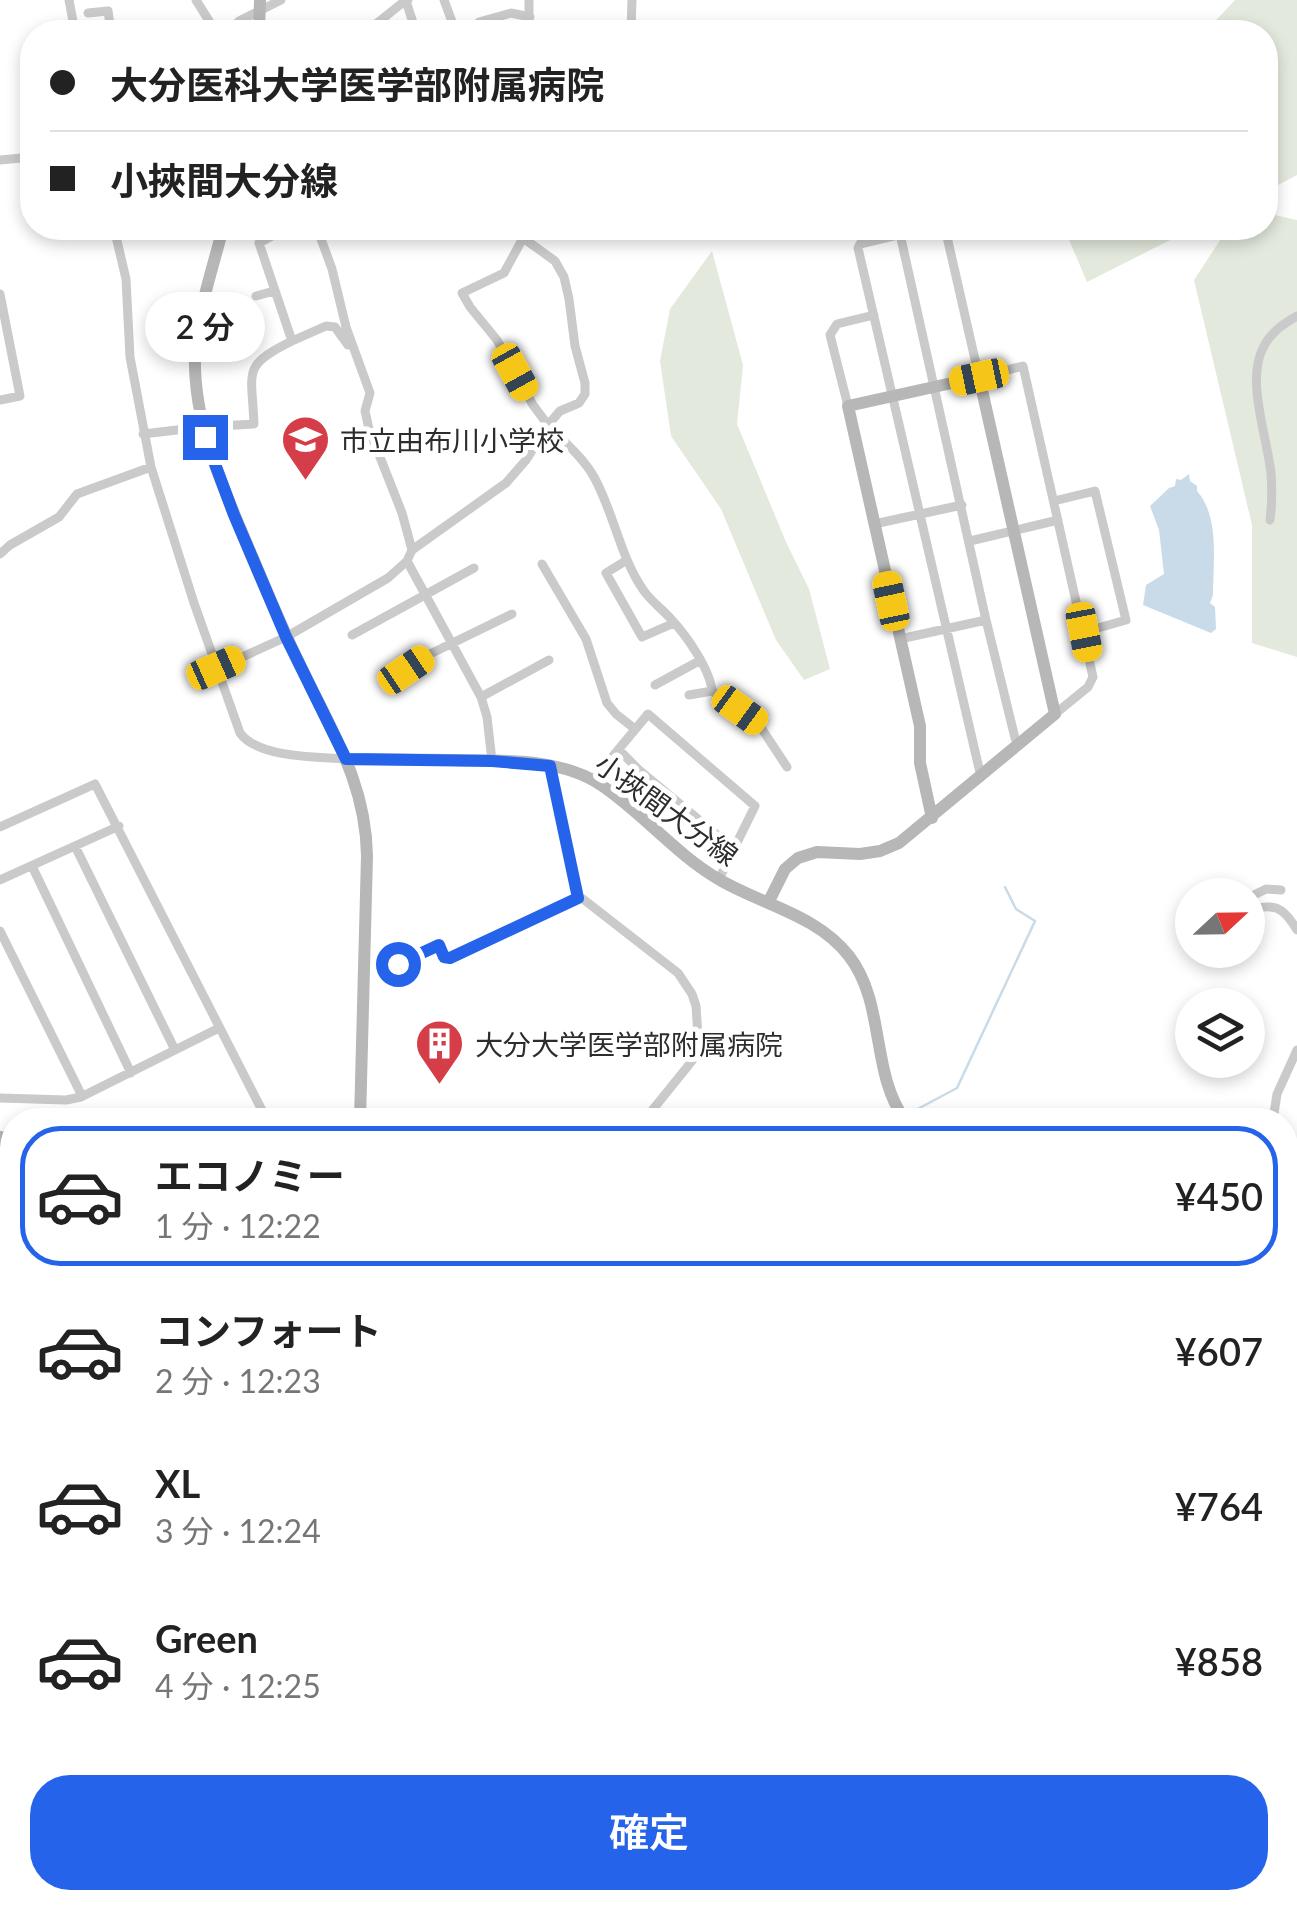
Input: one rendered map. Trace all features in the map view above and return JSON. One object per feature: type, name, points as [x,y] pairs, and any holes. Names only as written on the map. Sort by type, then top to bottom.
[{"type":"street","points":[[239,20],[260,5],[281,0]]},
{"type":"street","points":[[381,20],[407,0]]},
{"type":"street","points":[[529,0],[530,20]]},
{"type":"street","points":[[88,13],[108,11],[109,20]]},
{"type":"street","points":[[486,20],[511,13],[530,17]]},
{"type":"street","points":[[117,240],[126,279],[130,357],[151,467],[240,733],[244,740],[280,753],[346,759]]},
{"type":"street","points":[[220,240],[196,344],[196,386],[202,426],[234,515],[286,637],[346,759],[361,799],[367,840],[360,1108]]},
{"type":"street","points":[[262,240],[259,242],[292,341]]},
{"type":"street","points":[[216,668],[286,637],[388,578],[407,561],[412,550],[411,538],[369,429],[365,411],[370,393],[321,240]]},
{"type":"street","points":[[518,240],[504,272],[462,293],[496,340],[533,405],[593,475],[643,590],[693,647],[708,672],[712,692]]},
{"type":"street","points":[[412,550],[506,483],[560,410],[579,403],[585,394],[564,277],[555,262],[529,240]]},
{"type":"street","points":[[876,240],[858,248],[981,777]]},
{"type":"street","points":[[901,240],[986,620],[1018,745]]},
{"type":"street","points":[[949,240],[1055,714]]},
{"type":"street","points":[[256,296],[274,291]]},
{"type":"street","points":[[0,294],[20,396],[0,400]]},
{"type":"street","points":[[874,315],[837,324],[830,334],[920,726],[920,763],[932,818]]},
{"type":"street","points":[[1270,520],[1271,473],[1257,368],[1261,350],[1272,334],[1297,316]]},
{"type":"street","points":[[143,434],[254,424],[252,372],[264,354],[326,326],[335,328],[355,354]]},
{"type":"street","points":[[768,903],[785,869],[798,858],[817,852],[860,854],[900,843],[1088,687],[1093,677],[1023,366],[848,406]]},
{"type":"street","points":[[0,554],[10,544],[58,517],[77,494],[151,467]]},
{"type":"street","points":[[1054,501],[1095,491],[1126,620],[1084,632]]},
{"type":"street","points":[[874,524],[962,505]]},
{"type":"street","points":[[970,541],[1058,520]]},
{"type":"street","points":[[627,560],[606,573],[642,637],[674,623]]},
{"type":"street","points":[[407,561],[481,696],[492,761]]},
{"type":"street","points":[[542,564],[586,638],[607,703],[635,729]]},
{"type":"street","points":[[352,635],[474,568]]},
{"type":"street","points":[[390,678],[512,614]]},
{"type":"street","points":[[900,639],[986,620]]},
{"type":"street","points":[[481,696],[549,660]]},
{"type":"street","points":[[656,685],[699,660]]},
{"type":"street","points":[[690,695],[712,692],[758,723],[787,767]]},
{"type":"street","points":[[593,780],[648,714],[756,806],[718,879]]},
{"type":"street","points":[[619,750],[734,849]]},
{"type":"street","name":"小挾間大分線","points":[[346,759],[492,761],[550,766],[593,780],[718,879],[818,928],[850,958],[866,986],[886,1082],[897,1108]]},
{"type":"street","points":[[550,766],[578,898],[678,973],[696,1006],[698,1036],[692,1061],[654,1108]]},
{"type":"street","points":[[0,827],[95,784],[261,1108]]},
{"type":"street","points":[[0,880],[119,826]]},
{"type":"street","points":[[75,846],[176,1050]]},
{"type":"street","points":[[32,866],[131,1073]]},
{"type":"street","points":[[1265,890],[1281,890]]},
{"type":"street","points":[[392,965],[439,945],[444,957],[450,958],[578,898]]},
{"type":"street","points":[[1265,907],[1282,910],[1297,930]]},
{"type":"street","points":[[0,931],[82,1096]]},
{"type":"street","points":[[0,1098],[66,1100],[82,1096],[219,1028]]},
{"type":"street","points":[[1275,1108],[1297,1050]]},
{"type":"shaded area","points":[[1235,0],[1297,0],[1297,175],[1278,185],[1278,20],[1216,20]]},
{"type":"shaded area","points":[[1278,216],[1297,220],[1297,657],[1252,643],[1252,525],[1194,280],[1220,240],[1278,240]]},
{"type":"shaded area","points":[[1069,240],[1170,240],[1087,282]]},
{"type":"shaded area","points":[[712,251],[743,365],[737,424],[809,589],[830,669],[804,680],[776,640],[721,509],[671,436],[660,361],[670,309]]},
{"type":"water","points":[[1189,474],[1212,527],[1210,603],[1215,607],[1216,629],[1211,633],[1143,605],[1146,585],[1164,574],[1159,530],[1150,506],[1175,486],[1176,479]]},
{"type":"waterway","points":[[920,1108],[957,1088],[1035,921],[1016,909],[1005,887]]},
{"type":"place","name":"市立由布川小学校","points":[[305,482]]},
{"type":"place","name":"大分大学医学部附属病院","points":[[440,1086]]},
{"type":"route","points":[[205,437],[286,637],[346,759],[492,761],[550,766],[578,898],[450,958],[444,957],[439,945],[398,964]]}]
